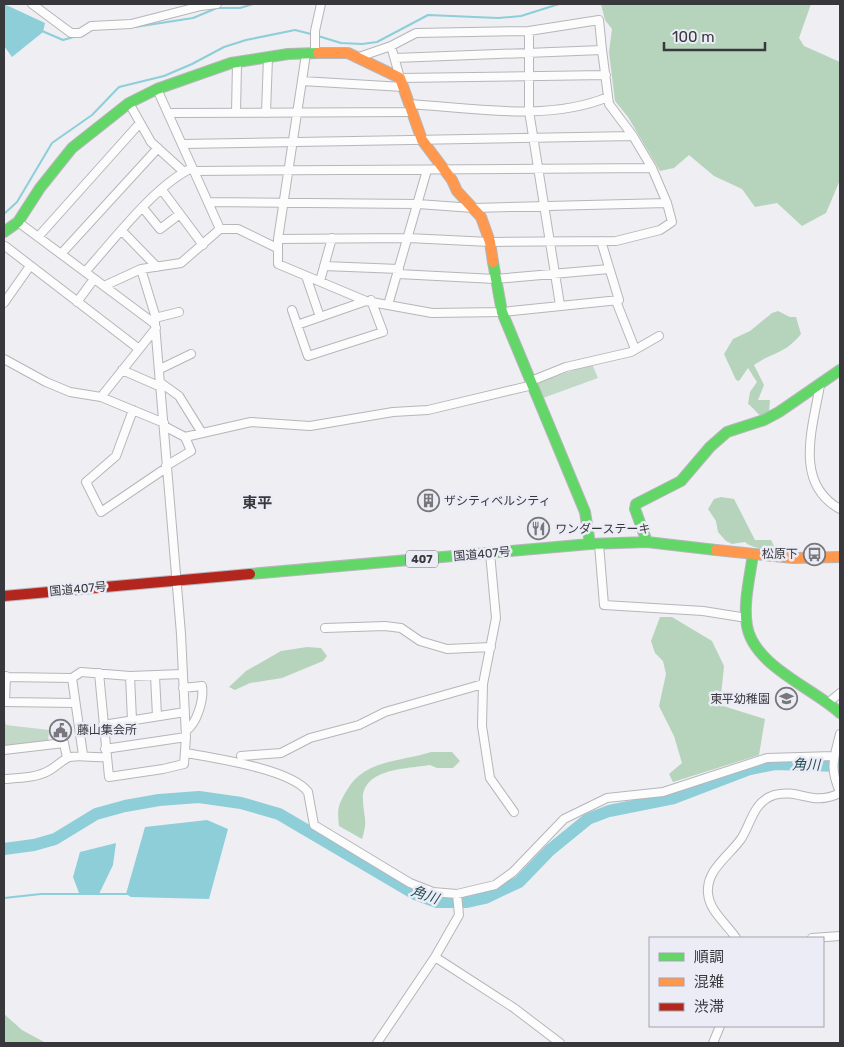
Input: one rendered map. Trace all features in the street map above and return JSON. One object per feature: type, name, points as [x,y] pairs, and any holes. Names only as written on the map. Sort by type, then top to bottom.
[{"type":"main road","points":[[4,232],[18,222],[44,182],[72,148],[130,103],[157,89],[237,62],[311,53],[348,53],[402,83],[422,140],[444,170],[456,191],[481,217],[490,242],[502,312],[584,512],[594,544]]},
{"type":"main road","points":[[647,542],[636,516],[636,504],[681,481],[710,447],[727,432],[764,420],[820,385],[840,370]]},
{"type":"main road","name":"国道407号","points":[[4,596],[594,544],[647,542],[792,558],[840,557]]},
{"type":"main road","points":[[753,554],[747,618],[749,639],[760,654],[829,702],[840,713]]},
{"type":"street","points":[[32,4],[71,33],[80,33],[91,26],[131,24],[200,6],[217,4]]},
{"type":"street","points":[[321,4],[311,53],[302,81],[278,239],[278,264],[369,301],[432,313],[502,312],[616,301]]},
{"type":"street","points":[[278,239],[408,238],[490,242],[601,242],[630,239],[660,230],[672,222],[667,203],[652,168],[633,136],[608,104],[599,20],[529,31],[416,34],[391,46],[356,58]]},
{"type":"street","points":[[529,31],[529,111],[560,305]]},
{"type":"street","points":[[391,46],[402,83]]},
{"type":"street","points":[[395,58],[602,50]]},
{"type":"street","points":[[266,113],[268,57]]},
{"type":"street","points":[[236,113],[237,62]]},
{"type":"street","points":[[302,81],[402,83],[606,75]]},
{"type":"street","points":[[157,89],[193,170],[210,202],[220,229]]},
{"type":"street","points":[[168,113],[266,113],[410,108],[548,112],[587,106],[608,97]]},
{"type":"street","points":[[130,103],[140,123],[158,148],[184,172]]},
{"type":"street","points":[[38,237],[140,123]]},
{"type":"street","points":[[182,144],[633,136]]},
{"type":"street","points":[[61,254],[158,148]]},
{"type":"street","points":[[85,272],[143,208],[162,190],[184,172],[193,170],[652,168]]},
{"type":"street","points":[[388,305],[428,170]]},
{"type":"street","points":[[162,190],[203,245]]},
{"type":"street","points":[[210,202],[418,204],[473,208],[667,203]]},
{"type":"street","points":[[143,208],[160,229],[180,214]]},
{"type":"street","points":[[18,222],[156,323]]},
{"type":"street","points":[[104,286],[141,270],[181,263],[220,229],[238,229],[277,248]]},
{"type":"street","points":[[122,231],[157,267]]},
{"type":"street","points":[[320,281],[332,238]]},
{"type":"street","points":[[601,242],[619,300],[616,301]]},
{"type":"street","points":[[4,246],[139,349]]},
{"type":"street","points":[[4,303],[30,266]]},
{"type":"street","points":[[324,266],[495,279],[609,270]]},
{"type":"street","points":[[99,673],[105,753],[109,776],[184,764],[186,753],[185,712],[160,368],[156,323],[141,270]]},
{"type":"street","points":[[306,276],[320,317]]},
{"type":"street","points":[[77,302],[94,279]]},
{"type":"street","points":[[297,325],[369,301]]},
{"type":"street","points":[[292,310],[308,356],[383,332],[369,301]]},
{"type":"street","points":[[616,301],[635,349]]},
{"type":"street","points":[[101,397],[139,349],[156,323],[179,312]]},
{"type":"street","points":[[185,437],[250,422],[310,426],[394,412],[428,410],[532,383],[566,367],[596,361],[635,349],[659,336]]},
{"type":"street","points":[[160,368],[191,354]]},
{"type":"street","points":[[4,359],[46,382],[70,392],[101,397],[132,410],[164,424],[185,437],[190,451],[101,512],[86,482],[116,456],[132,410]]},
{"type":"street","points":[[122,370],[161,385],[179,396],[202,433]]},
{"type":"street","points":[[820,385],[809,446],[809,468],[812,478],[828,500],[840,509]]},
{"type":"street","points":[[594,544],[604,605],[703,612],[747,618]]},
{"type":"street","points":[[490,553],[496,618],[483,684],[482,726],[490,778],[514,812]]},
{"type":"street","points":[[325,628],[386,626],[401,628],[420,640],[447,649],[490,647]]},
{"type":"street","points":[[75,703],[5,702],[5,676],[72,678],[81,672],[130,676],[182,674]]},
{"type":"street","points":[[130,676],[132,720]]},
{"type":"street","points":[[155,676],[157,716]]},
{"type":"street","points":[[72,678],[83,755]]},
{"type":"street","points":[[241,756],[281,753],[310,738],[359,725],[385,712],[483,684]]},
{"type":"street","points":[[4,779],[31,776],[49,771],[67,758],[83,755],[91,758],[186,734],[194,723],[203,692],[202,686],[183,688]]},
{"type":"street","points":[[829,702],[840,694]]},
{"type":"street","points":[[103,725],[185,712]]},
{"type":"street","points":[[735,937],[715,912],[709,900],[709,884],[722,860],[745,833],[757,806],[764,800],[784,793],[818,800],[828,799],[840,792],[832,773],[833,757],[840,734]]},
{"type":"street","points":[[4,750],[64,743],[67,758]]},
{"type":"street","points":[[186,753],[267,770],[304,787],[308,792],[314,825],[410,883],[434,892],[458,894],[495,885],[513,872],[564,819],[606,798],[662,792],[767,758],[833,757]]},
{"type":"street","points":[[377,1043],[435,957],[459,915],[458,894]]},
{"type":"street","points":[[824,937],[840,936]]},
{"type":"street","points":[[435,957],[514,1008],[560,1043]]},
{"type":"street","points":[[713,1043],[720,1027]]},
{"type":"green space","points":[[601,4],[811,4],[799,38],[804,46],[840,62],[840,180],[826,213],[802,226],[777,203],[755,207],[742,189],[714,176],[689,155],[674,168],[660,171],[628,117],[615,101],[609,52],[612,29],[605,20]]},
{"type":"green space","points":[[778,311],[790,317],[796,317],[801,334],[789,346],[754,365],[764,385],[758,400],[770,400],[769,412],[762,417],[748,404],[750,392],[757,382],[748,368],[739,381],[736,380],[724,354],[733,339],[750,331],[772,313]]},
{"type":"green space","points":[[592,364],[598,378],[543,398],[536,383]]},
{"type":"green space","points":[[721,497],[734,499],[755,540],[771,540],[775,548],[763,549],[751,546],[745,542],[732,544],[726,541],[718,532],[716,521],[708,509],[714,499]]},
{"type":"green space","points":[[660,617],[672,617],[712,641],[724,666],[720,705],[765,719],[759,755],[673,782],[669,774],[682,763],[674,736],[659,706],[666,674],[663,661],[655,653],[651,641]]},
{"type":"green space","points":[[307,647],[321,648],[327,656],[323,661],[282,678],[250,683],[235,690],[229,687],[246,671],[281,651]]},
{"type":"green space","points":[[4,716],[6,725],[49,730],[48,742],[4,747]]},
{"type":"green space","points":[[431,752],[452,752],[460,761],[453,768],[437,768],[430,765],[398,769],[377,776],[369,782],[364,790],[365,823],[362,839],[339,826],[338,811],[342,799],[355,780],[364,772],[384,763]]},
{"type":"green space","points":[[4,1014],[22,1030],[46,1043],[4,1043]]},
{"type":"water","points":[[4,4],[45,23],[43,32],[12,57],[4,46]]},
{"type":"water","points":[[207,820],[228,829],[209,899],[131,897],[126,894],[145,827]]},
{"type":"water","points":[[116,843],[113,865],[99,894],[79,893],[73,877],[80,852]]},
{"type":"waterway","points":[[135,27],[193,18],[217,8],[240,8],[253,4]]},
{"type":"waterway","points":[[318,36],[341,43],[362,44],[377,42],[428,15],[498,18],[521,16],[559,4]]},
{"type":"waterway","points":[[4,214],[17,202],[52,143],[92,115],[119,87],[164,76],[224,47],[246,40],[295,30],[311,34]]},
{"type":"waterway","points":[[42,31],[63,40],[77,36]]},
{"type":"waterway","name":"角川","points":[[4,849],[34,845],[55,839],[96,814],[125,806],[159,800],[199,797],[241,803],[279,814],[415,894],[437,902],[467,902],[485,898],[519,882],[550,850],[588,819],[609,811],[674,798],[750,769],[775,764],[840,766]]},
{"type":"waterway","points":[[4,898],[41,894],[129,894]]},
{"type":"traffic: fast","points":[[4,232],[18,222],[40,188],[72,148],[129,103],[157,89],[231,63],[288,54],[318,53]]},
{"type":"traffic: fast","points":[[493,262],[502,312],[585,512],[590,544]]},
{"type":"traffic: fast","points":[[647,542],[635,509],[636,504],[681,481],[710,447],[727,432],[764,420],[779,412],[840,370]]},
{"type":"traffic: fast","points":[[250,574],[590,544],[647,542],[716,550]]},
{"type":"traffic: fast","points":[[753,554],[746,608],[747,626],[752,640],[772,665],[840,713]]},
{"type":"traffic: slow","points":[[318,53],[348,53],[400,78],[422,140],[452,180],[457,191],[481,217],[490,242],[493,262]]},
{"type":"traffic: slow","points":[[716,550],[793,558],[840,557]]},
{"type":"traffic: jam","points":[[4,596],[250,574]]},
{"type":"place","name":"ザシティベルシティ","points":[[428,501]]},
{"type":"place","name":"ワンダーステーキ","points":[[539,529]]},
{"type":"place","name":"松原下","points":[[814,554]]},
{"type":"place","name":"東平幼稚園","points":[[786,699]]},
{"type":"place","name":"藤山集会所","points":[[61,730]]},
{"type":"district","name":"東平","points":[[257,503]]}]
